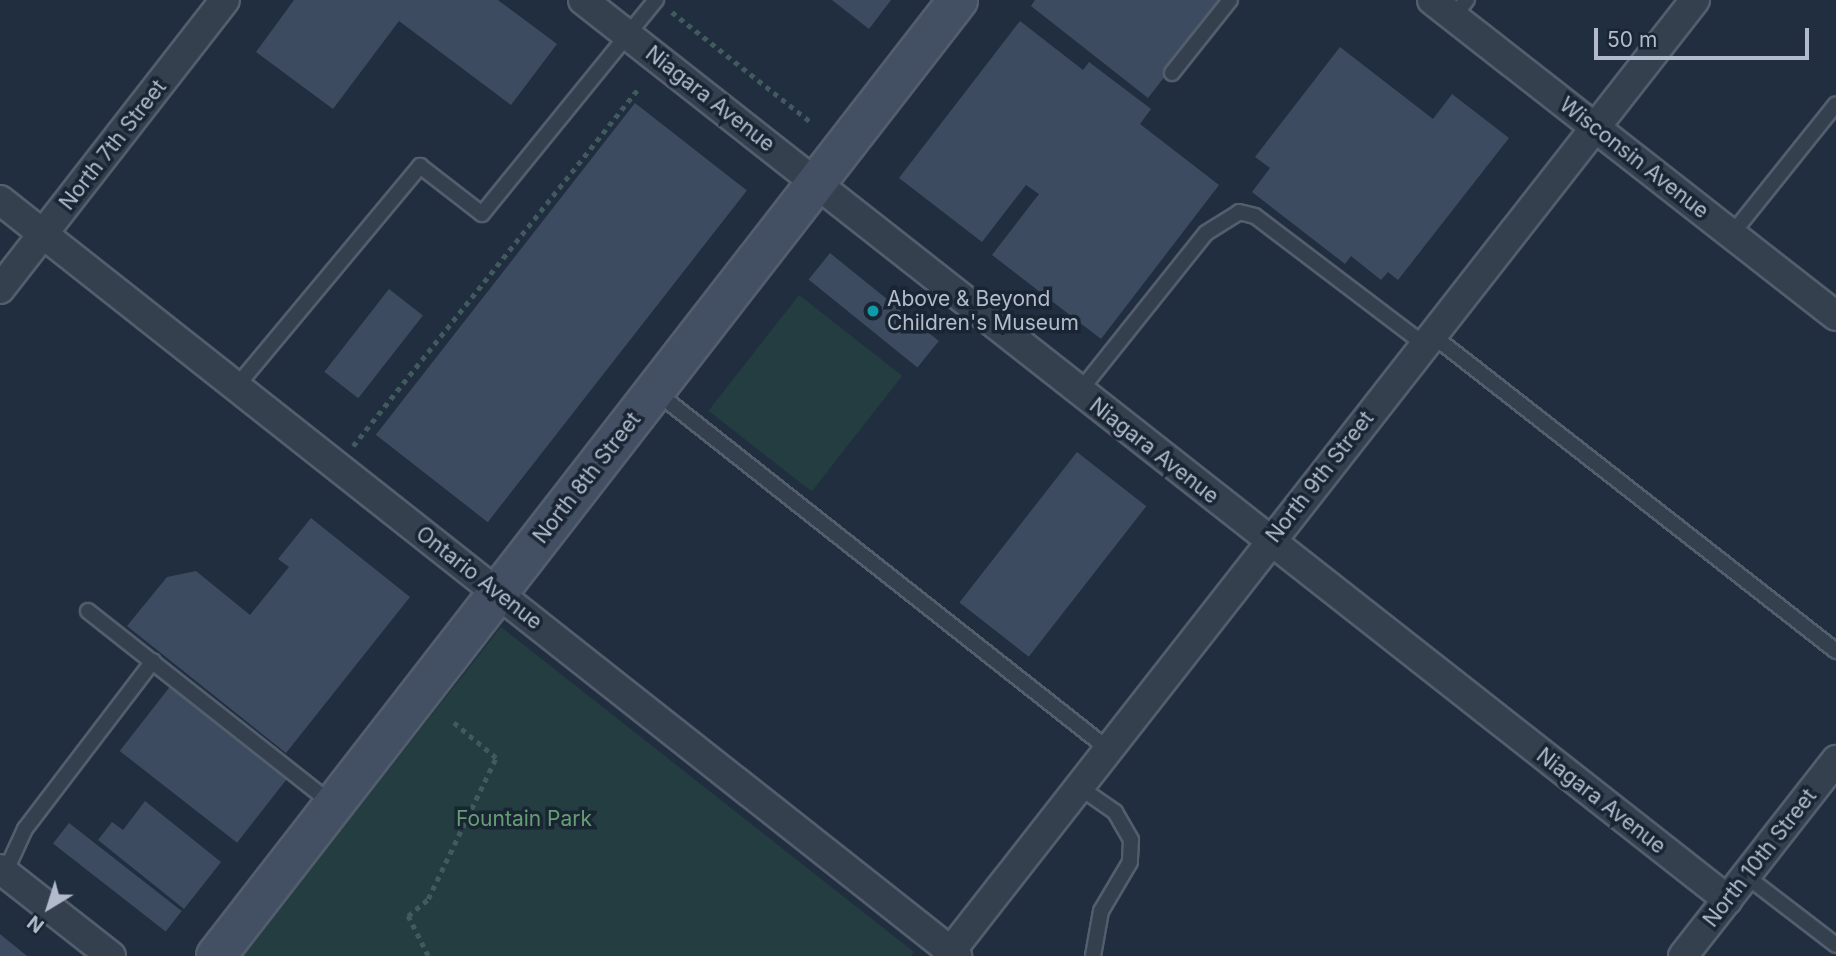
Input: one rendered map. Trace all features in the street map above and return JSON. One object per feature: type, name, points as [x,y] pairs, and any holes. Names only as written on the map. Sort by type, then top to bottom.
[{"type":"main road","name":"North 8th Street","points":[[216,956],[958,0]]},
{"type":"street","name":"North 7th Street","points":[[0,289],[225,0]]},
{"type":"street","name":"Niagara Avenue","points":[[583,0],[1268,542],[1728,900]]},
{"type":"street","name":"North 9th Street","points":[[952,954],[1268,542],[1695,0]]},
{"type":"street","name":"Wisconsin Avenue","points":[[1451,6],[1594,128],[1836,316]]},
{"type":"street","name":"Ontario Avenue","points":[[0,200],[952,954]]},
{"type":"street","name":"North 10th Street","points":[[1683,956],[1836,760]]},
{"type":"street","points":[[2,876],[111,956]]},
{"type":"lane","points":[[1172,73],[1230,0]]},
{"type":"lane","points":[[236,387],[420,166],[482,214],[625,33],[661,3]]},
{"type":"lane","points":[[1732,234],[1836,104]]},
{"type":"lane","points":[[1079,392],[1206,233],[1239,212],[1255,216],[1429,340],[1836,651]]},
{"type":"lane","points":[[654,391],[1108,749]]},
{"type":"lane","points":[[88,611],[334,805]]},
{"type":"lane","points":[[2,876],[54,791],[153,661]]},
{"type":"lane","points":[[1079,787],[1115,811],[1131,840],[1130,862],[1101,911],[1093,956]]},
{"type":"lane","points":[[1745,876],[1836,945]]},
{"type":"path","points":[[661,3],[811,122]]},
{"type":"path","points":[[337,466],[638,89]]},
{"type":"path","points":[[428,956],[408,916],[428,899],[496,758],[454,723]]},
{"type":"green space","points":[[799,295],[902,376],[812,491],[708,411]]},
{"type":"green space","name":"Fountain Park","points":[[501,627],[914,952],[911,956],[241,956]]},
{"type":"building","points":[[294,0],[498,0],[557,44],[511,105],[399,21],[333,109],[256,52]]},
{"type":"building","points":[[832,0],[891,0],[869,29]]},
{"type":"building","points":[[1035,0],[1224,0],[1148,98],[1031,6]]},
{"type":"building","points":[[1020,21],[1083,70],[1089,62],[1151,109],[1140,124],[1219,185],[1101,339],[992,255],[1039,194],[1026,185],[982,242],[899,178]]},
{"type":"building","points":[[1340,47],[1433,119],[1452,94],[1509,138],[1398,280],[1388,272],[1381,280],[1351,256],[1345,264],[1252,192],[1270,168],[1255,157]]},
{"type":"building","points":[[635,103],[747,190],[488,522],[376,435]]},
{"type":"building","name":"Above & Beyond Children's Museum","points":[[830,253],[939,341],[917,368],[809,279]]},
{"type":"building","points":[[389,289],[423,315],[358,398],[324,372]]},
{"type":"building","points":[[1077,452],[1146,506],[1029,657],[959,603]]},
{"type":"building","points":[[311,518],[410,597],[286,753],[127,626],[167,577],[196,571],[250,615],[289,567],[278,559]]},
{"type":"building","points":[[172,684],[289,776],[237,843],[120,751]]},
{"type":"building","points":[[145,801],[221,862],[184,909],[98,840],[112,822],[123,830]]},
{"type":"building","points":[[69,823],[182,911],[166,932],[53,843]]},
{"type":"building","points":[[0,934],[27,956],[0,956]]},
{"type":"place","name":"Above & Beyond Children's Museum","points":[[873,311]]}]
